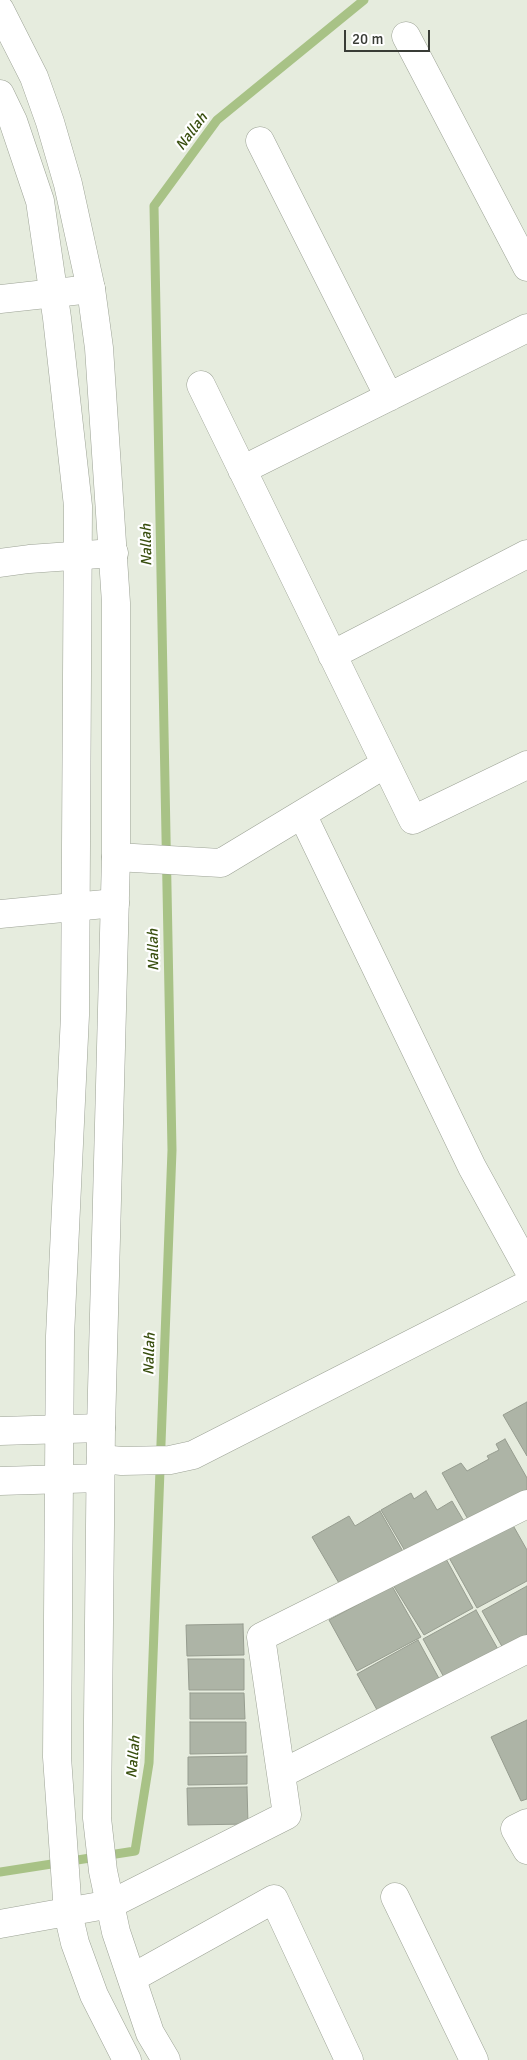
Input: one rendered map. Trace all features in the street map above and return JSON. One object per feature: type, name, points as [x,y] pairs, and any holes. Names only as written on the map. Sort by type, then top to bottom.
[{"type":"street","points":[[0,10],[34,77],[50,122],[68,184],[91,289],[99,348],[116,604],[116,857],[100,1428],[108,1466],[96,1818],[103,1871],[116,1932],[150,2034],[166,2060]]},
{"type":"street","points":[[406,36],[527,267]]},
{"type":"street","points":[[0,94],[13,121],[40,201],[54,293],[78,506],[75,1015],[60,1336],[57,1758],[68,1913],[75,1943],[94,1995],[127,2060]]},
{"type":"street","points":[[260,140],[389,397]]},
{"type":"street","points":[[0,298],[91,289]]},
{"type":"street","points":[[242,470],[527,328]]},
{"type":"street","points":[[201,385],[413,820],[527,765]]},
{"type":"street","points":[[0,563],[114,553]]},
{"type":"street","points":[[332,655],[527,554]]},
{"type":"street","points":[[116,857],[221,863],[385,764]]},
{"type":"street","points":[[302,814],[472,1167],[527,1267]]},
{"type":"street","points":[[0,914],[114,903]]},
{"type":"street","points":[[0,1481],[59,1479],[108,1466],[170,1460],[193,1454],[527,1285]]},
{"type":"street","points":[[0,1431],[100,1428]]},
{"type":"street","points":[[0,1924],[111,1904],[287,1815],[261,1637],[527,1504]]},
{"type":"street","points":[[281,1774],[527,1649]]},
{"type":"street","points":[[527,1823],[515,1829],[527,1850]]},
{"type":"street","points":[[395,1897],[474,2060]]},
{"type":"street","points":[[132,1978],[274,1899],[349,2060]]},
{"type":"building","points":[[527,1402],[527,1456],[503,1415]]},
{"type":"building","points":[[505,1439],[527,1478],[527,1491],[470,1523],[442,1473],[461,1463],[467,1471],[489,1459],[487,1456],[499,1450],[496,1444]]},
{"type":"building","points":[[426,1491],[437,1510],[452,1501],[465,1523],[408,1556],[381,1510],[411,1493],[414,1499]]},
{"type":"building","points":[[380,1511],[405,1555],[343,1590],[312,1537],[349,1516],[355,1526]]},
{"type":"building","points":[[510,1520],[527,1550],[527,1581],[477,1608],[447,1554]]},
{"type":"building","points":[[445,1557],[473,1608],[424,1635],[393,1585]]},
{"type":"building","points":[[392,1586],[421,1637],[357,1671],[329,1620]]},
{"type":"building","points":[[527,1586],[527,1638],[504,1650],[482,1611]]},
{"type":"building","points":[[476,1610],[499,1651],[446,1681],[423,1639]]},
{"type":"building","points":[[243,1624],[244,1655],[187,1656],[186,1625]]},
{"type":"building","points":[[418,1640],[442,1684],[381,1717],[357,1674]]},
{"type":"building","points":[[188,1659],[244,1659],[244,1690],[189,1690]]},
{"type":"building","points":[[190,1693],[244,1693],[245,1719],[190,1719]]},
{"type":"building","points":[[527,1720],[527,1799],[521,1801],[491,1737]]},
{"type":"building","points":[[190,1722],[246,1722],[246,1753],[190,1754]]},
{"type":"building","points":[[247,1756],[247,1784],[188,1785],[188,1757]]},
{"type":"building","points":[[247,1787],[248,1824],[188,1825],[187,1788]]},
{"type":"waterway","name":"Nallah","points":[[0,1872],[135,1851],[149,1763],[172,1150],[154,206],[217,120],[364,0]]}]
